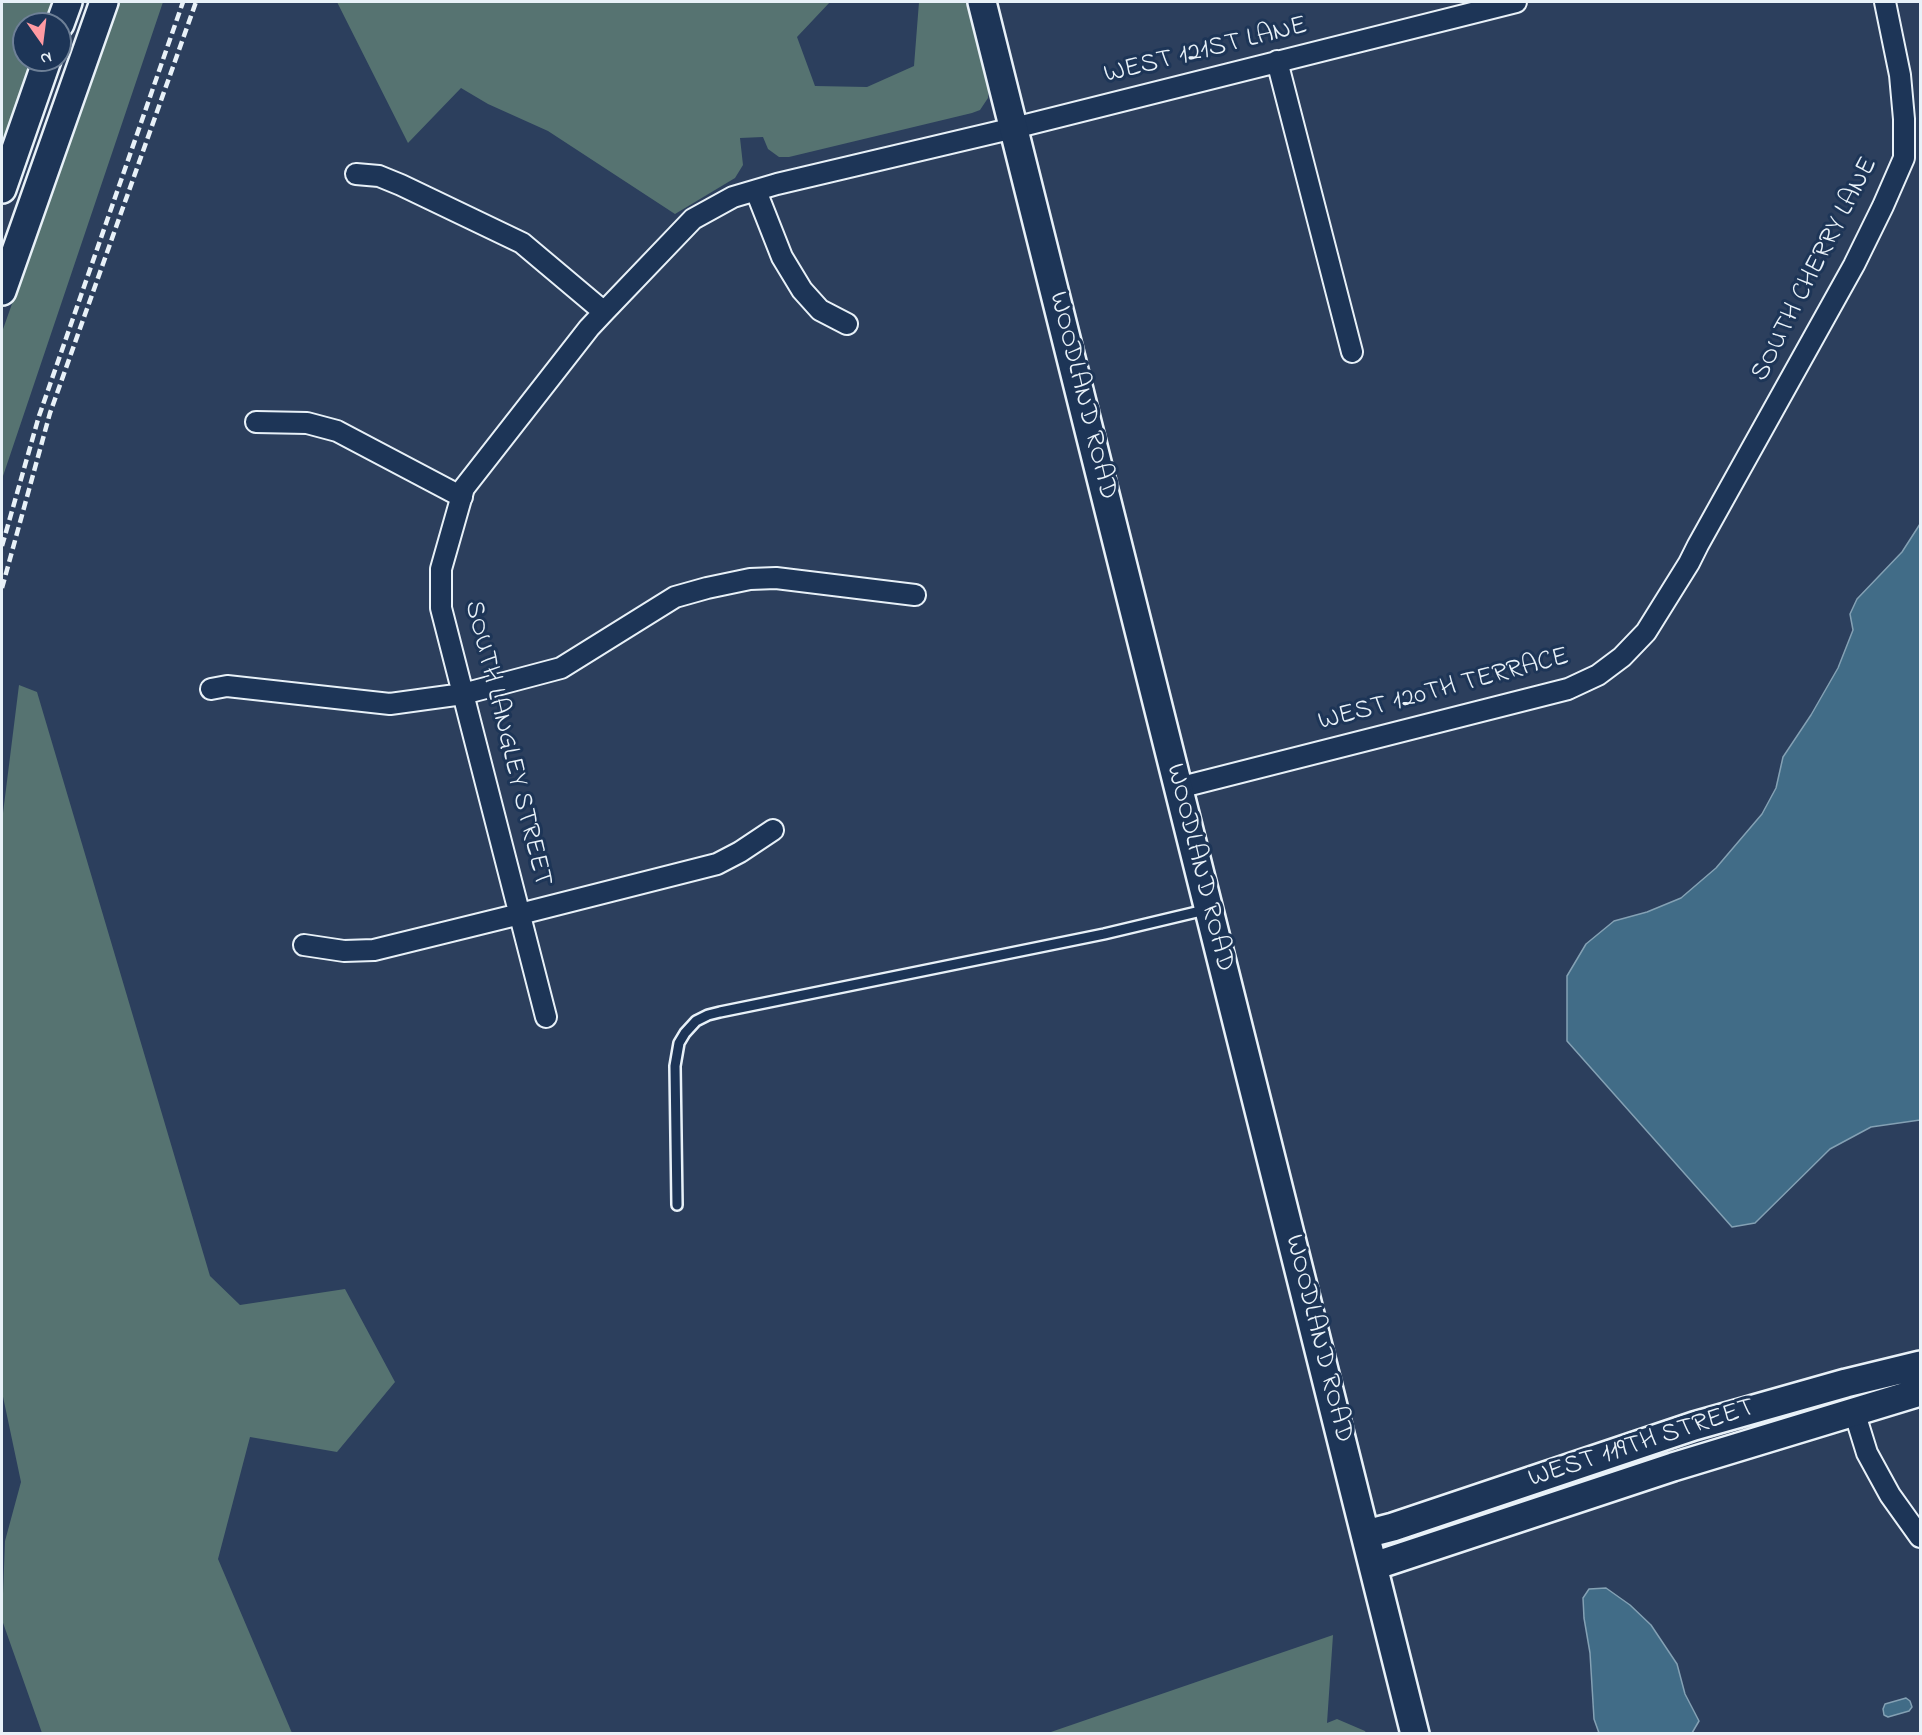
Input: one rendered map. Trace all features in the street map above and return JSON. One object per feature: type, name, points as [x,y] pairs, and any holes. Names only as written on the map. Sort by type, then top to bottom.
[{"type":"main road","points":[[2,291],[104,2]]},
{"type":"main road","name":"WOODLAND ROAD","points":[[982,2],[1415,1734]]},
{"type":"main road","points":[[2,189],[43,72]]},
{"type":"main road","name":"WEST 119TH STREET","points":[[1366,1534],[1694,1426],[1846,1383],[1920,1365]]},
{"type":"main road","name":"WEST 119TH STREET","points":[[1374,1566],[1673,1467],[1920,1392]]},
{"type":"street","name":"WEST 121ST LANE","points":[[1014,128],[1516,2]]},
{"type":"street","name":"SOUTH CHERRY LANE","points":[[1698,545],[1854,265],[1904,158],[1904,119],[1900,75],[1884,2]]},
{"type":"street","points":[[1277,61],[1352,352]]},
{"type":"street","name":"SOUTH LANGLEY STREET","points":[[546,1017],[441,608],[441,569],[464,488],[589,328],[693,219],[733,198],[756,191],[1014,128]]},
{"type":"street","points":[[356,174],[379,176],[522,243],[604,312]]},
{"type":"street","points":[[756,191],[782,257],[802,290],[820,310],[847,324]]},
{"type":"street","points":[[256,422],[307,423],[337,431],[462,497]]},
{"type":"street","name":"WEST 120TH TERRACE","points":[[1179,788],[1568,689],[1598,675],[1622,657],[1646,632],[1673,591],[1698,545]]},
{"type":"street","points":[[211,689],[228,686],[390,705],[463,694],[561,668],[675,597],[707,588],[750,579],[776,578],[915,595]]},
{"type":"street","points":[[304,945],[344,951],[374,950],[717,864],[773,830]]},
{"type":"street","points":[[1854,1411],[1867,1453],[1890,1495],[1920,1537]]},
{"type":"lane","points":[[676,1205],[675,1066],[679,1043],[696,1021],[720,1012],[1104,934],[1209,909]]},
{"type":"green space","points":[[2,2],[68,2],[64,12],[12,12],[12,72],[43,72],[2,188]]},
{"type":"green space","points":[[119,2],[163,2],[2,479],[2,332]]},
{"type":"green space","points":[[337,2],[830,2],[797,37],[815,86],[867,87],[914,66],[919,2],[968,2],[989,85],[988,98],[980,110],[972,113],[789,157],[779,157],[768,149],[763,137],[740,138],[743,165],[735,178],[675,214],[548,131],[488,104],[461,88],[408,143]]},
{"type":"green space","points":[[19,685],[37,692],[210,1276],[240,1305],[345,1289],[395,1382],[337,1452],[250,1437],[218,1559],[292,1733],[42,1733],[2,1620],[5,1541],[21,1482],[2,1392],[2,821]]},
{"type":"green space","points":[[1333,1635],[1327,1723],[1337,1719],[1366,1733],[1048,1733]]},
{"type":"water","points":[[1920,524],[1920,1120],[1871,1127],[1830,1149],[1755,1223],[1732,1227],[1567,1041],[1567,976],[1586,944],[1614,921],[1647,912],[1681,898],[1716,868],[1762,814],[1776,788],[1783,757],[1838,668],[1853,630],[1850,614],[1857,599],[1902,552]]},
{"type":"water","points":[[1606,1588],[1630,1605],[1651,1625],[1677,1664],[1685,1694],[1699,1721],[1692,1733],[1599,1733],[1594,1719],[1590,1653],[1583,1598],[1589,1589]]},
{"type":"water","points":[[1906,1698],[1912,1707],[1909,1711],[1888,1717],[1884,1715],[1885,1704]]},
{"type":"railway","points":[[2,546],[39,416],[183,2]]},
{"type":"railway","points":[[2,588],[50,413],[196,2]]}]
